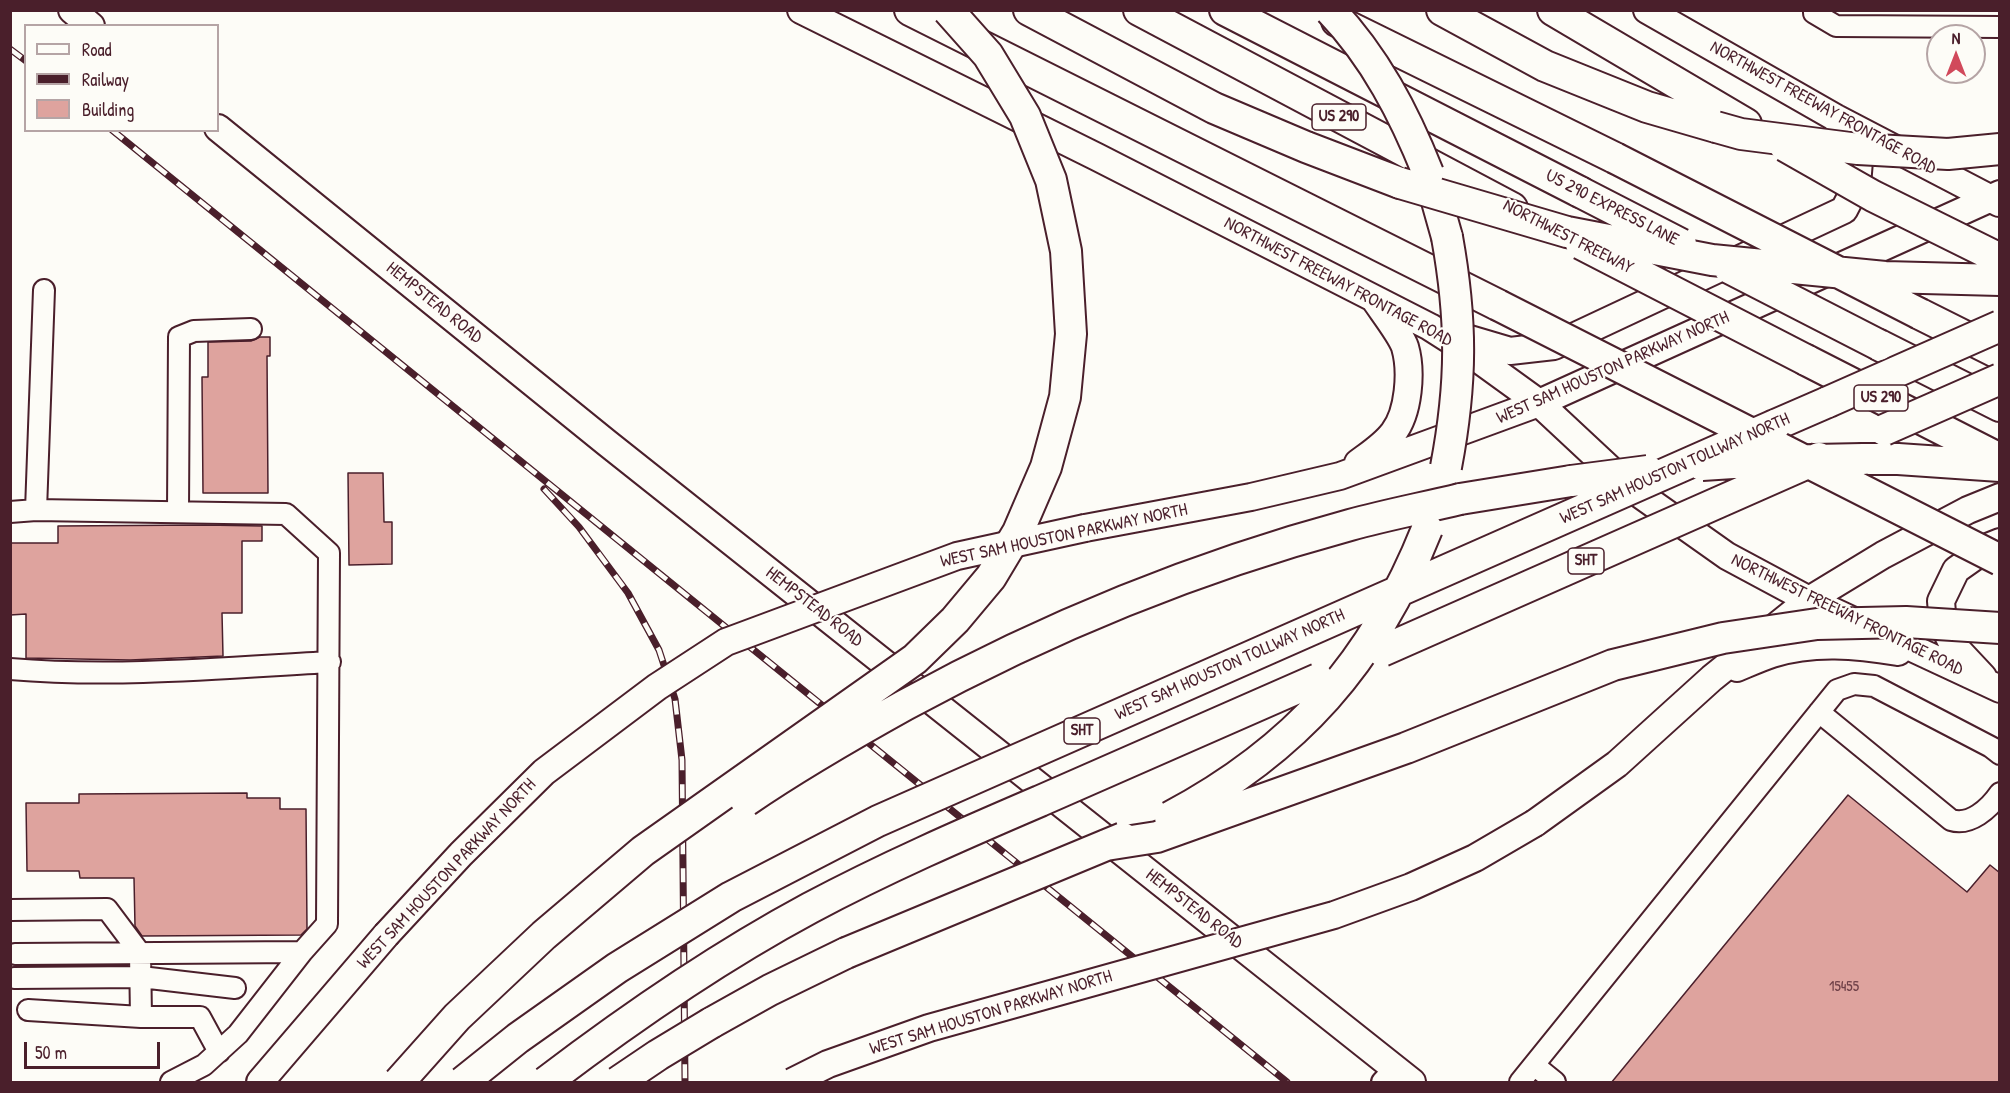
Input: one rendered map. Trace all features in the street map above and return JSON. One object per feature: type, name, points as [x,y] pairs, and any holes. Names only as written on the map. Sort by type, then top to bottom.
[{"type":"highway","points":[[910,10],[1498,305],[2000,561]]},
{"type":"highway","points":[[399,1083],[457,1017],[544,935],[643,851],[915,659],[955,620],[984,586],[1018,532],[1046,467],[1065,397],[1071,334],[1066,251],[1051,180],[1025,116],[988,55],[948,10]]},
{"type":"highway","points":[[1029,10],[1214,108],[1306,147],[1400,183],[1567,232],[1712,260],[1885,277],[2000,280]]},
{"type":"highway","name":"NORTHWEST FREEWAY","points":[[1139,10],[1540,223],[2000,459]]},
{"type":"highway","name":"US 290 EXPRESS LANE","points":[[1225,10],[2000,406]]},
{"type":"highway","points":[[1316,10],[1615,158],[2000,354]]},
{"type":"highway","points":[[618,1083],[658,1055],[711,1023],[829,961],[1166,819],[1223,786],[1278,746],[1316,709],[1366,648],[1395,601],[1427,529],[1440,488],[1452,434],[1459,367],[1457,302],[1447,237],[1428,173],[1402,113],[1368,56],[1330,10]]},
{"type":"highway","points":[[1442,10],[1545,66],[1647,107],[1741,134],[1858,150],[1948,154],[2000,149]]},
{"type":"highway","points":[[1553,10],[1873,196],[2000,259]]},
{"type":"highway","name":"WEST SAM HOUSTON TOLLWAY NORTH","points":[[463,1083],[518,1038],[627,962],[731,897],[878,821],[2000,326]]},
{"type":"highway","name":"SHT","points":[[546,1083],[614,1031],[706,970],[780,924],[868,878],[958,836],[2000,379]]},
{"type":"highway","points":[[403,1083],[491,1003],[589,919],[669,855],[766,788],[856,732],[951,680],[1044,634],[1130,598],[1236,560],[1350,525],[1460,499],[1554,483],[1686,466],[1764,461],[1898,459],[2000,466]]},
{"type":"highway","points":[[1106,845],[1157,837],[1406,748],[1613,665],[1701,643],[1817,624],[1906,622],[2000,628]]},
{"type":"main road","points":[[72,10],[89,24]]},
{"type":"main road","name":"NORTHWEST FREEWAY FRONTAGE ROAD","points":[[801,10],[1430,327],[1539,403],[1628,486],[1727,556],[1809,600],[1995,687]]},
{"type":"main road","name":"NORTHWEST FREEWAY FRONTAGE ROAD","points":[[1647,10],[1836,118],[1996,198]]},
{"type":"main road","points":[[1430,327],[1510,351],[1554,346],[1844,210],[1857,185],[1859,161],[1836,118]]},
{"type":"main road","name":"HEMPSTEAD ROAD","points":[[219,129],[1397,1078]]},
{"type":"main road","name":"WEST SAM HOUSTON PARKWAY NORTH","points":[[260,1083],[386,935],[461,854],[544,772],[657,687],[726,642],[957,556],[1085,528],[1251,497],[1340,476],[1539,403],[1996,198]]},
{"type":"main road","points":[[1340,476],[1395,432],[1405,408],[1409,385],[1405,346],[1374,297]]},
{"type":"main road","name":"WEST SAM HOUSTON PARKWAY NORTH","points":[[792,1083],[828,1064],[929,1028],[1334,915],[1422,882],[1475,858],[1535,823],[1617,764],[1712,678],[1809,600],[1883,555],[1968,510],[2000,497]]},
{"type":"main road","points":[[1995,687],[1953,645],[1943,624],[1941,601],[1956,570],[1990,546],[2000,542]]},
{"type":"main road","points":[[1712,678],[1773,653],[1823,645],[1860,646],[1927,656]]},
{"type":"lane","points":[[1814,10],[1814,13],[1836,26],[2000,27]]},
{"type":"lane","points":[[36,510],[44,290]]},
{"type":"lane","points":[[177,512],[179,338],[194,330],[251,329]]},
{"type":"lane","points":[[10,512],[36,510],[286,514],[329,553],[327,924],[302,952],[238,1034],[204,1065],[171,1083]]},
{"type":"lane","points":[[10,669],[68,674],[181,671],[330,662]]},
{"type":"lane","points":[[1520,1083],[1837,690],[1854,684],[1874,686],[1991,747],[2000,754]]},
{"type":"lane","points":[[1819,712],[1951,820],[1958,822],[1970,820],[1997,801]]},
{"type":"lane","points":[[10,910],[107,909],[140,953],[141,1017]]},
{"type":"lane","points":[[15,954],[302,952]]},
{"type":"lane","points":[[14,978],[141,977],[235,988]]},
{"type":"lane","points":[[28,1010],[141,1017],[200,1017],[219,1052]]},
{"type":"lane","points":[[1534,1065],[1555,1083]]},
{"type":"building","points":[[260,337],[270,337],[270,356],[267,356],[268,493],[203,493],[202,377],[208,377],[208,342],[251,341]]},
{"type":"building","points":[[348,473],[383,473],[384,522],[392,522],[392,564],[349,565]]},
{"type":"building","points":[[58,526],[262,526],[262,541],[242,541],[242,613],[222,613],[223,656],[130,660],[26,658],[26,614],[10,615],[10,543],[58,543]]},
{"type":"building","points":[[247,793],[247,798],[280,798],[280,809],[306,809],[307,929],[301,935],[142,936],[135,926],[134,878],[80,878],[79,871],[27,871],[26,803],[79,803],[79,794]]},
{"type":"building","points":[[1848,795],[1967,892],[1990,865],[2000,873],[2000,1083],[1611,1083]]},
{"type":"railway","points":[[10,49],[24,60]]},
{"type":"railway","points":[[114,132],[1287,1082]]},
{"type":"railway","points":[[544,489],[579,527],[628,593],[659,650],[675,699],[682,760],[685,1082]]}]
